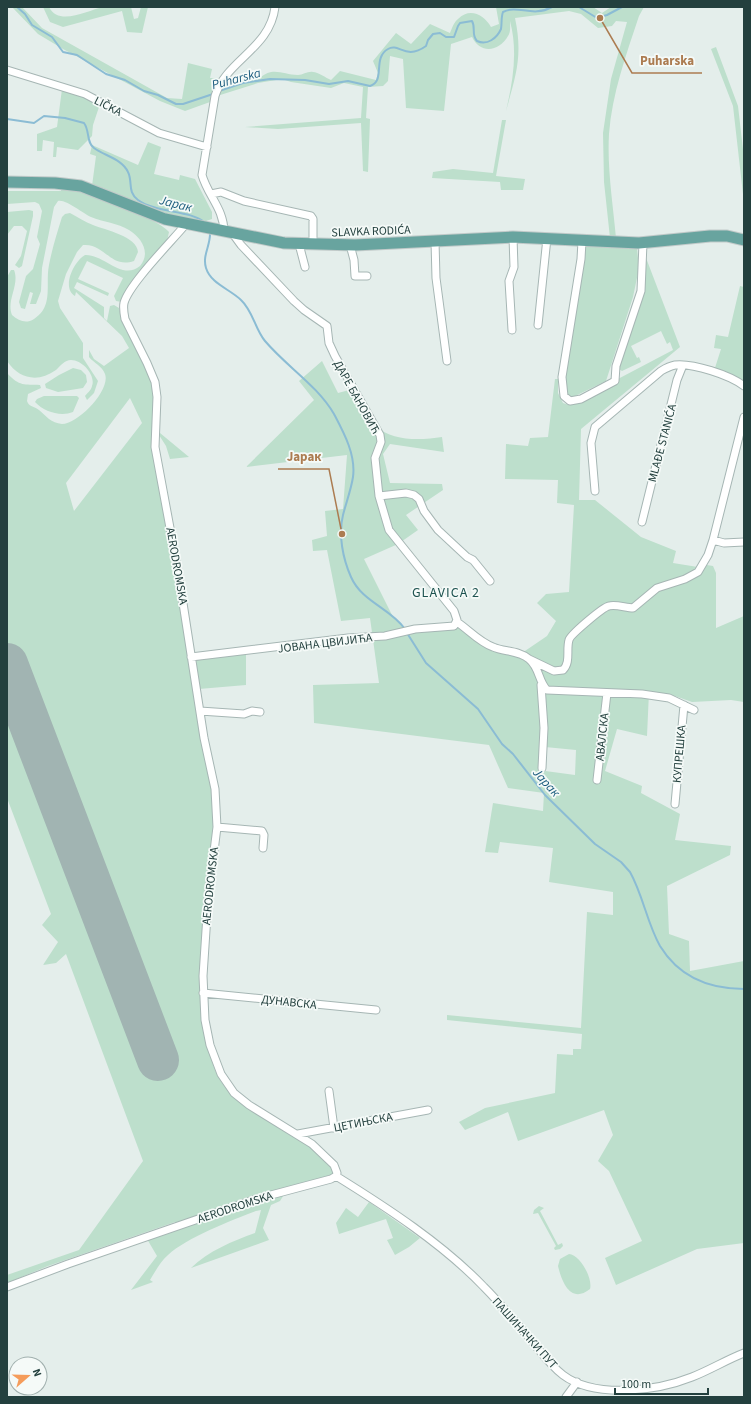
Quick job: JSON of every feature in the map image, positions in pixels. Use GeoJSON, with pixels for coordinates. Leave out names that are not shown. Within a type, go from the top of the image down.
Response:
{"type":"FeatureCollection","features":[{"type":"Feature","properties":{"kind":"main road","name":"SLAVKA RODIĆA"},"geometry":{"type":"LineString","coordinates":[[7,182],[55,183],[81,186],[165,219],[284,243],[350,245],[513,238],[547,238],[643,243],[710,236],[727,236],[744,240]]}},
{"type":"Feature","properties":{"kind":"street"},"geometry":{"type":"LineString","coordinates":[[229,233],[202,175],[215,96],[218,86],[268,31],[273,17],[274,7]]}},
{"type":"Feature","properties":{"kind":"street","name":"LIČKA"},"geometry":{"type":"LineString","coordinates":[[7,70],[85,94],[159,133],[207,147]]}},
{"type":"Feature","properties":{"kind":"street"},"geometry":{"type":"LineString","coordinates":[[211,194],[221,192],[250,203],[311,216],[313,218],[313,245]]}},
{"type":"Feature","properties":{"kind":"street","name":"AERODROMSKA"},"geometry":{"type":"LineString","coordinates":[[7,1287],[68,1264],[256,1199],[336,1176],[337,1170],[334,1165],[321,1151],[298,1134],[234,1093],[226,1083],[218,1067],[210,1045],[205,1020],[203,993],[207,907],[217,827],[214,789],[178,571],[155,447],[157,397],[155,382],[123,311],[124,303],[132,286],[186,224]]}},
{"type":"Feature","properties":{"kind":"street","name":"ДАРЕ БАНОВИЋ"},"geometry":{"type":"LineString","coordinates":[[229,233],[294,301],[327,326],[329,343],[335,356],[380,435],[380,447],[375,458],[379,496],[389,530],[454,611],[457,622]]}},
{"type":"Feature","properties":{"kind":"street"},"geometry":{"type":"LineString","coordinates":[[512,330],[509,281],[514,266],[513,238]]}},
{"type":"Feature","properties":{"kind":"street"},"geometry":{"type":"LineString","coordinates":[[538,325],[547,238]]}},
{"type":"Feature","properties":{"kind":"street"},"geometry":{"type":"LineString","coordinates":[[435,241],[436,278],[447,361]]}},
{"type":"Feature","properties":{"kind":"street"},"geometry":{"type":"LineString","coordinates":[[582,241],[581,259],[562,377],[563,394],[565,399],[570,401],[581,399],[615,381],[616,366],[640,291],[643,243]]}},
{"type":"Feature","properties":{"kind":"street"},"geometry":{"type":"LineString","coordinates":[[299,244],[305,267]]}},
{"type":"Feature","properties":{"kind":"street"},"geometry":{"type":"LineString","coordinates":[[350,245],[354,260],[355,276],[366,276]]}},
{"type":"Feature","properties":{"kind":"street","name":"MLAĐE STANIĆA"},"geometry":{"type":"LineString","coordinates":[[642,522],[677,380],[683,365]]}},
{"type":"Feature","properties":{"kind":"street"},"geometry":{"type":"LineString","coordinates":[[595,491],[591,444],[595,427],[661,371],[669,366],[693,366],[723,376],[744,386]]}},
{"type":"Feature","properties":{"kind":"street"},"geometry":{"type":"LineString","coordinates":[[457,622],[487,645],[494,648],[519,653],[554,671],[563,670],[567,664],[568,647],[571,635],[604,608],[613,606],[634,608],[657,588],[684,579],[698,572],[708,555],[713,540],[744,417]]}},
{"type":"Feature","properties":{"kind":"street"},"geometry":{"type":"LineString","coordinates":[[379,496],[406,493],[414,495],[438,530],[473,560],[490,581]]}},
{"type":"Feature","properties":{"kind":"street"},"geometry":{"type":"LineString","coordinates":[[713,540],[724,543],[744,542]]}},
{"type":"Feature","properties":{"kind":"street","name":"ЈОВАНА ЦВИЈИЋА"},"geometry":{"type":"LineString","coordinates":[[191,657],[348,638],[385,636],[415,629],[452,627],[457,622]]}},
{"type":"Feature","properties":{"kind":"street"},"geometry":{"type":"LineString","coordinates":[[529,659],[537,667],[541,685],[544,728],[542,768]]}},
{"type":"Feature","properties":{"kind":"street"},"geometry":{"type":"LineString","coordinates":[[541,685],[547,690],[669,698],[694,710]]}},
{"type":"Feature","properties":{"kind":"street","name":"АВАЛСКА"},"geometry":{"type":"LineString","coordinates":[[597,780],[607,693]]}},
{"type":"Feature","properties":{"kind":"street","name":"КУПРЕШКА"},"geometry":{"type":"LineString","coordinates":[[675,804],[684,705]]}},
{"type":"Feature","properties":{"kind":"street"},"geometry":{"type":"LineString","coordinates":[[200,711],[244,714],[252,711],[260,712]]}},
{"type":"Feature","properties":{"kind":"street"},"geometry":{"type":"LineString","coordinates":[[217,827],[262,831],[264,835],[263,848]]}},
{"type":"Feature","properties":{"kind":"street","name":"ДУНАВСКА"},"geometry":{"type":"LineString","coordinates":[[203,993],[376,1010]]}},
{"type":"Feature","properties":{"kind":"street"},"geometry":{"type":"LineString","coordinates":[[330,1091],[334,1128]]}},
{"type":"Feature","properties":{"kind":"street","name":"ЦЕТИЊСКА"},"geometry":{"type":"LineString","coordinates":[[298,1134],[428,1110]]}},
{"type":"Feature","properties":{"kind":"street","name":"ПАШИНАЧКИ ПУТ"},"geometry":{"type":"LineString","coordinates":[[336,1176],[403,1221],[458,1261],[484,1287],[557,1369],[562,1374],[577,1382],[598,1388],[620,1390],[657,1386],[689,1378],[744,1353]]}},
{"type":"Feature","properties":{"kind":"street"},"geometry":{"type":"LineString","coordinates":[[566,1397],[577,1382]]}},
{"type":"Feature","properties":{"kind":"green space"},"geometry":{"type":"Polygon","coordinates":[[[106,6],[131,7],[134,19],[138,18],[141,7],[148,7],[142,33],[127,32],[122,11],[63,27],[50,22],[43,7],[49,7],[54,13],[67,17],[106,6]]]}},
{"type":"Feature","properties":{"kind":"green space"},"geometry":{"type":"Polygon","coordinates":[[[12,7],[22,7],[42,28],[167,98],[182,99],[188,63],[212,69],[210,78],[218,78],[213,87],[210,102],[185,111],[160,101],[38,34],[12,7]]]}},
{"type":"Feature","properties":{"kind":"green space"},"geometry":{"type":"Polygon","coordinates":[[[496,7],[593,7],[602,13],[611,7],[644,7],[639,16],[616,89],[609,134],[609,160],[616,238],[610,238],[604,182],[603,133],[611,79],[627,22],[616,21],[612,26],[598,28],[581,14],[569,11],[515,18],[518,55],[515,76],[506,111],[514,66],[514,44],[510,21],[509,34],[500,45],[495,48],[490,49],[480,46],[472,37],[451,44],[444,111],[406,108],[403,59],[390,56],[388,81],[383,86],[368,87],[366,118],[370,119],[368,172],[363,171],[361,123],[278,129],[245,127],[361,118],[363,87],[344,83],[331,88],[291,82],[282,79],[258,83],[217,96],[220,86],[255,76],[260,78],[269,72],[298,75],[315,72],[331,80],[340,71],[376,80],[378,73],[373,61],[396,33],[411,44],[430,24],[450,33],[457,20],[463,15],[472,13],[481,16],[491,27],[499,24],[496,7]]]}},
{"type":"Feature","properties":{"kind":"green space"},"geometry":{"type":"Polygon","coordinates":[[[716,47],[738,106],[744,158],[744,203],[733,106],[711,49],[716,47]]]}},
{"type":"Feature","properties":{"kind":"green space"},"geometry":{"type":"Polygon","coordinates":[[[62,89],[100,104],[93,125],[92,136],[78,150],[57,147],[56,157],[53,157],[54,142],[43,140],[42,151],[37,151],[37,134],[57,127],[62,89]]]}},
{"type":"Feature","properties":{"kind":"green space"},"geometry":{"type":"Polygon","coordinates":[[[502,120],[506,120],[496,176],[525,179],[523,190],[501,190],[500,182],[432,178],[433,172],[453,169],[493,173],[502,120]]]}},
{"type":"Feature","properties":{"kind":"green space"},"geometry":{"type":"Polygon","coordinates":[[[148,142],[161,147],[154,174],[179,180],[180,175],[195,179],[212,212],[212,219],[206,221],[166,214],[92,186],[96,156],[90,154],[92,145],[138,165],[148,142]]]}},
{"type":"Feature","properties":{"kind":"green space"},"geometry":{"type":"Polygon","coordinates":[[[61,189],[77,190],[98,196],[142,215],[164,227],[169,232],[167,241],[127,288],[122,302],[116,301],[114,296],[123,278],[87,261],[78,279],[109,293],[108,296],[77,282],[74,288],[104,307],[104,318],[107,321],[110,306],[114,305],[119,308],[126,331],[141,355],[152,383],[155,396],[158,469],[212,792],[212,850],[203,927],[202,955],[209,1042],[214,1067],[222,1083],[234,1097],[248,1108],[311,1146],[324,1158],[335,1173],[324,1178],[258,1195],[175,1224],[175,1222],[48,1266],[7,1283],[7,1275],[79,1250],[143,1161],[66,954],[56,963],[43,965],[58,942],[42,925],[51,914],[7,798],[7,373],[19,383],[40,385],[41,388],[28,394],[27,401],[52,421],[62,424],[69,423],[84,412],[98,397],[106,381],[104,371],[89,357],[89,350],[94,359],[104,366],[129,348],[122,336],[76,292],[75,296],[71,292],[69,281],[73,268],[85,255],[99,258],[120,269],[133,270],[140,266],[145,256],[144,246],[134,233],[120,226],[91,217],[70,204],[58,201],[54,207],[42,268],[41,291],[36,304],[30,304],[33,293],[30,292],[25,309],[21,308],[19,302],[26,276],[33,269],[40,244],[37,237],[42,211],[39,204],[35,202],[7,204],[7,191],[61,191],[61,189]],[[130,398],[66,483],[74,511],[142,423],[130,398]]]}},
{"type":"Feature","properties":{"kind":"green space"},"geometry":{"type":"Polygon","coordinates":[[[33,211],[33,216],[22,266],[19,268],[15,265],[21,256],[27,231],[22,226],[14,226],[7,235],[7,212],[33,211]]]}},
{"type":"Feature","properties":{"kind":"green space"},"geometry":{"type":"Polygon","coordinates":[[[70,213],[90,224],[120,234],[136,246],[138,252],[134,261],[126,263],[113,259],[91,245],[83,245],[77,252],[66,274],[58,301],[60,308],[83,343],[83,358],[98,381],[94,393],[87,400],[85,396],[90,391],[93,382],[92,378],[88,369],[76,361],[69,360],[49,374],[36,378],[17,372],[7,361],[7,277],[11,270],[14,270],[15,281],[11,304],[12,315],[23,321],[31,321],[40,314],[44,308],[48,295],[48,273],[53,247],[62,217],[65,214],[70,213]]]}},
{"type":"Feature","properties":{"kind":"green space"},"geometry":{"type":"Polygon","coordinates":[[[582,246],[637,248],[639,268],[633,297],[606,381],[571,398],[565,396],[563,385],[582,246]]]}},
{"type":"Feature","properties":{"kind":"green space"},"geometry":{"type":"Polygon","coordinates":[[[643,250],[680,347],[581,429],[579,500],[595,500],[641,537],[676,551],[673,563],[704,568],[707,565],[713,566],[716,573],[716,628],[744,616],[744,702],[731,700],[692,702],[675,696],[649,692],[647,736],[617,729],[605,771],[642,786],[641,793],[680,814],[675,840],[731,846],[730,855],[667,886],[669,934],[689,941],[690,971],[744,961],[744,1243],[697,1249],[616,1285],[605,1258],[642,1241],[609,1171],[598,1161],[613,1135],[604,1110],[518,1141],[508,1112],[465,1130],[459,1122],[485,1108],[555,1093],[557,1054],[573,1055],[573,1049],[581,1049],[582,1034],[447,1020],[447,1015],[581,1028],[587,912],[613,915],[613,892],[549,882],[553,848],[500,842],[498,853],[485,852],[493,803],[543,811],[544,793],[508,788],[489,745],[314,723],[313,685],[379,683],[370,618],[341,621],[327,550],[313,551],[312,540],[327,536],[325,511],[343,509],[347,455],[246,467],[314,400],[299,381],[322,361],[338,393],[353,389],[369,418],[383,431],[390,435],[408,439],[442,437],[444,452],[390,444],[383,454],[390,483],[442,484],[443,490],[406,515],[418,530],[398,544],[364,559],[393,617],[410,633],[447,628],[461,628],[471,633],[489,648],[522,656],[527,659],[534,667],[539,679],[541,694],[542,710],[538,770],[575,775],[576,750],[545,747],[546,705],[541,672],[530,658],[522,653],[547,636],[556,621],[537,603],[546,594],[569,592],[574,505],[557,503],[558,480],[505,479],[506,444],[528,446],[530,438],[548,437],[555,379],[558,379],[558,393],[563,403],[569,405],[575,404],[612,386],[616,380],[673,350],[670,342],[667,344],[661,331],[631,346],[637,358],[639,357],[641,362],[622,371],[619,369],[620,358],[642,290],[643,250]]]}},
{"type":"Feature","properties":{"kind":"green space"},"geometry":{"type":"Polygon","coordinates":[[[740,286],[744,287],[744,384],[714,371],[721,349],[714,348],[716,335],[728,337],[740,286]]]}},
{"type":"Feature","properties":{"kind":"green space"},"geometry":{"type":"Polygon","coordinates":[[[73,368],[81,370],[86,375],[87,382],[83,388],[58,392],[46,388],[45,384],[73,368]]]}},
{"type":"Feature","properties":{"kind":"green space"},"geometry":{"type":"Polygon","coordinates":[[[44,396],[77,396],[79,398],[73,412],[58,414],[48,411],[35,402],[37,399],[44,396]]]}},
{"type":"Feature","properties":{"kind":"green space"},"geometry":{"type":"Polygon","coordinates":[[[160,433],[189,457],[170,459],[166,446],[159,435],[160,433]]]}},
{"type":"Feature","properties":{"kind":"green space"},"geometry":{"type":"Polygon","coordinates":[[[246,654],[246,685],[199,689],[196,659],[246,654]]]}},
{"type":"Feature","properties":{"kind":"green space"},"geometry":{"type":"Polygon","coordinates":[[[285,1193],[280,1201],[271,1205],[263,1228],[269,1240],[191,1268],[205,1256],[230,1243],[255,1233],[261,1210],[256,1211],[210,1230],[186,1242],[168,1255],[158,1267],[150,1280],[153,1282],[131,1290],[157,1256],[147,1239],[254,1202],[285,1193]]]}},
{"type":"Feature","properties":{"kind":"green space"},"geometry":{"type":"Polygon","coordinates":[[[369,1202],[420,1238],[409,1247],[395,1255],[387,1240],[393,1238],[386,1219],[339,1234],[336,1223],[346,1208],[358,1217],[369,1202]]]}},
{"type":"Feature","properties":{"kind":"green space"},"geometry":{"type":"Polygon","coordinates":[[[539,1206],[544,1208],[540,1211],[558,1245],[562,1243],[563,1246],[560,1249],[555,1250],[554,1248],[556,1246],[538,1213],[533,1214],[534,1210],[539,1206]]]}},
{"type":"Feature","properties":{"kind":"green space"},"geometry":{"type":"Polygon","coordinates":[[[569,1254],[577,1258],[588,1273],[590,1279],[590,1289],[583,1293],[573,1293],[568,1290],[562,1279],[558,1266],[560,1259],[569,1254]]]}},
{"type":"Feature","properties":{"kind":"waterway","name":"Puharska"},"geometry":{"type":"LineString","coordinates":[[17,7],[25,14],[32,25],[52,37],[63,52],[77,55],[106,74],[125,80],[144,91],[158,95],[176,104],[183,104],[213,94]]}},
{"type":"Feature","properties":{"kind":"waterway","name":"Puharska"},"geometry":{"type":"LineString","coordinates":[[219,91],[243,83],[270,79],[305,80],[329,84],[348,81],[370,86],[375,83],[379,74],[379,63],[383,53],[392,47],[413,52],[426,46],[428,40],[433,34],[440,33],[446,37],[454,37],[460,23],[472,21],[475,39],[481,42],[488,42],[494,38],[501,29],[503,12],[514,9],[538,11],[552,7]]}},
{"type":"Feature","properties":{"kind":"waterway","name":"Puharska"},"geometry":{"type":"LineString","coordinates":[[579,7],[597,18],[607,15],[622,7]]}},
{"type":"Feature","properties":{"kind":"waterway","name":"Јарак"},"geometry":{"type":"LineString","coordinates":[[7,119],[34,123],[44,116],[65,118],[84,123],[92,146],[98,151],[118,161],[128,172],[132,194],[138,200],[154,207],[190,215],[204,222]]}},
{"type":"Feature","properties":{"kind":"waterway","name":"Јарак"},"geometry":{"type":"LineString","coordinates":[[210,232],[205,259],[208,274],[245,304],[265,341],[319,394],[334,414],[342,429],[353,461],[353,477],[343,515],[341,531],[342,547],[346,563],[351,577],[362,593],[392,616],[405,629]]}},
{"type":"Feature","properties":{"kind":"waterway","name":"Јарак"},"geometry":{"type":"LineString","coordinates":[[407,633],[426,663],[478,709],[502,744],[513,754],[545,795],[595,844],[621,862],[630,872],[660,946],[676,966],[707,984],[719,987],[744,989]]}},
{"type":"Feature","properties":{"kind":"runway"},"geometry":{"type":"LineString","coordinates":[[7,664],[158,1060]]}},
{"type":"Feature","properties":{"kind":"place","name":"Puharska"},"geometry":{"type":"Point","coordinates":[600,18]}},
{"type":"Feature","properties":{"kind":"place","name":"Јарак"},"geometry":{"type":"Point","coordinates":[342,534]}},
{"type":"Feature","properties":{"kind":"district","name":"GLAVICA 2"},"geometry":{"type":"Point","coordinates":[446,592]}}]}
